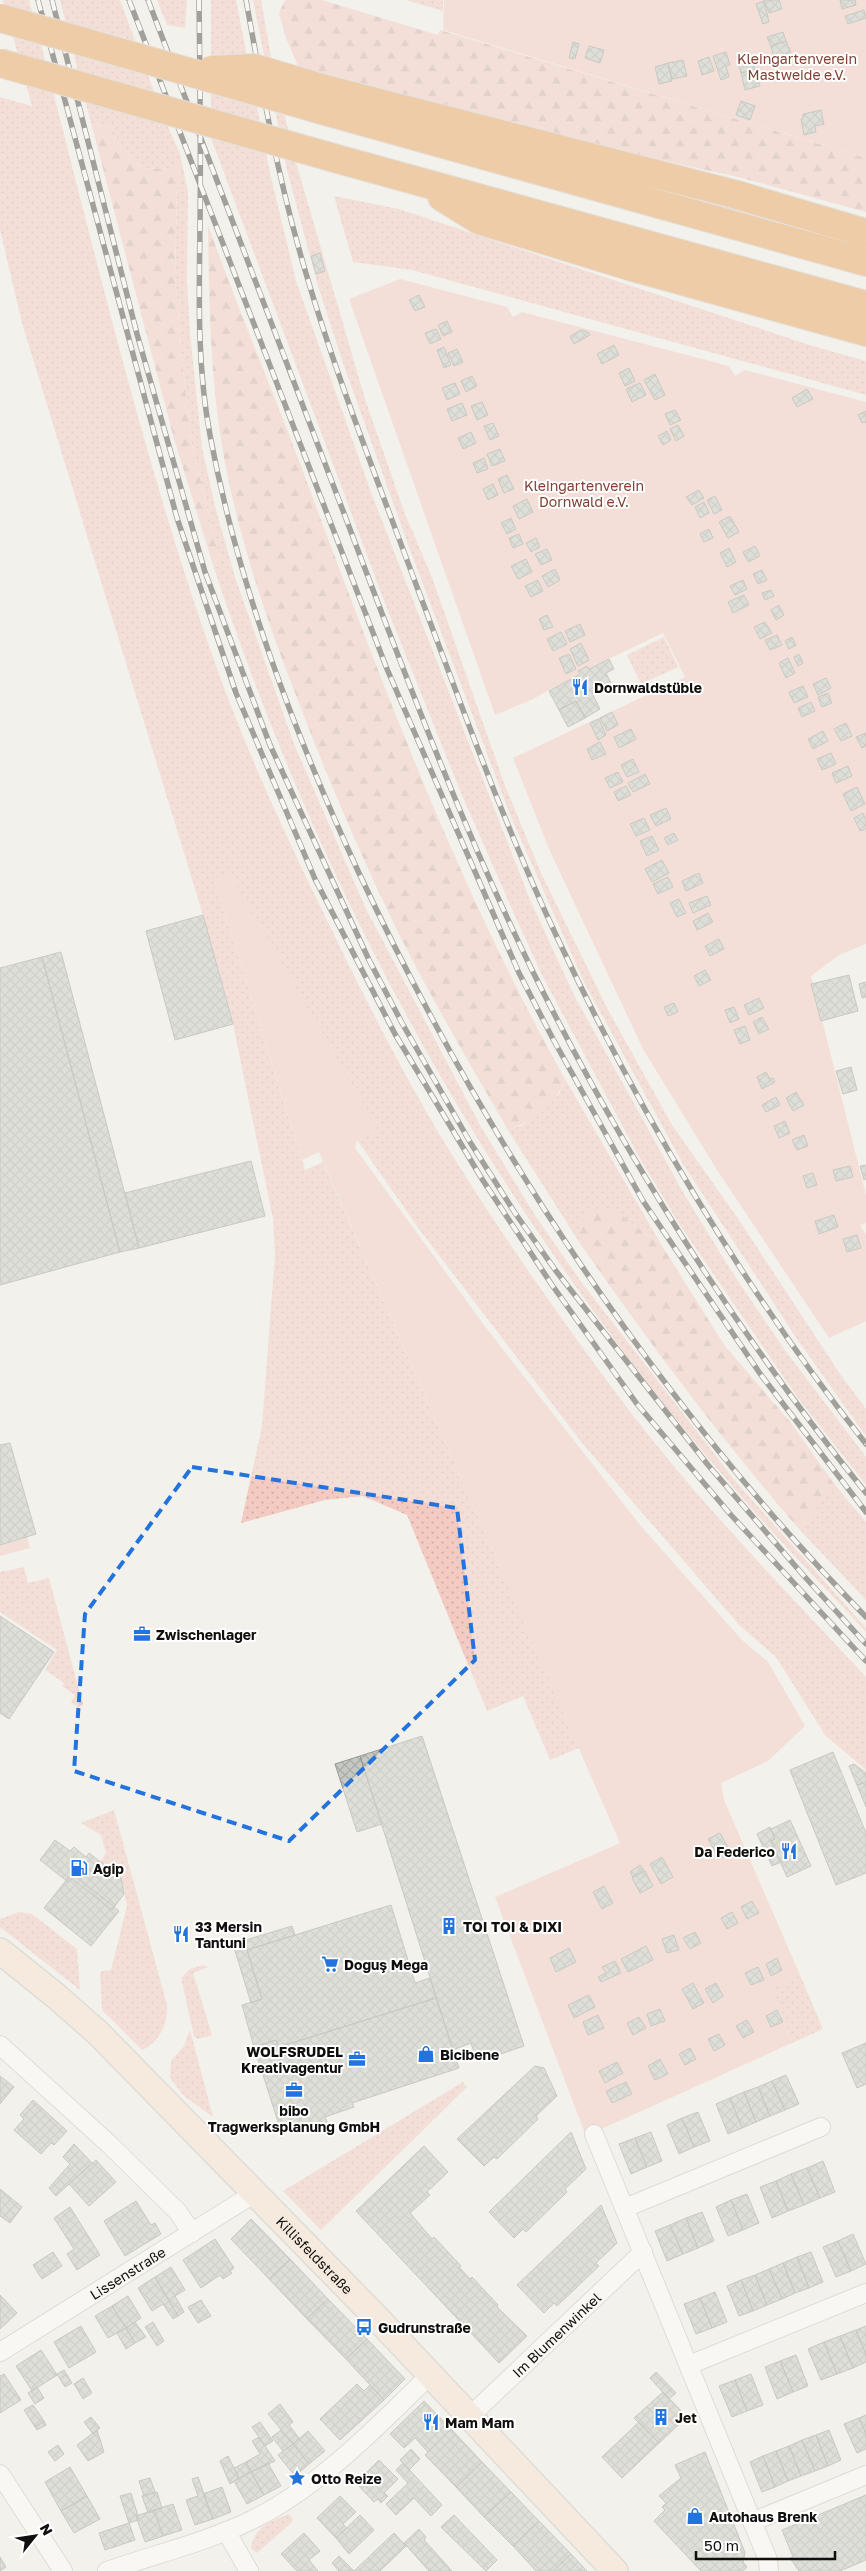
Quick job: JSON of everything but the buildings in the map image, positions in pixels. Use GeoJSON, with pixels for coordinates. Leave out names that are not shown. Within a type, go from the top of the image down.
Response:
{"type":"FeatureCollection","features":[{"type":"Feature","properties":{"kind":"highway"},"geometry":{"type":"LineString","coordinates":[[0,18],[188,72],[323,99],[734,194],[866,233]]}},
{"type":"Feature","properties":{"kind":"highway"},"geometry":{"type":"LineString","coordinates":[[0,63],[334,158],[866,305]]}},
{"type":"Feature","properties":{"kind":"highway"},"geometry":{"type":"LineString","coordinates":[[323,99],[866,262]]}},
{"type":"Feature","properties":{"kind":"highway"},"geometry":{"type":"LineString","coordinates":[[417,181],[479,220],[632,267],[866,332]]}},
{"type":"Feature","properties":{"kind":"main road","name":"Killisfeldstraße"},"geometry":{"type":"LineString","coordinates":[[0,1951],[98,2033],[430,2375],[615,2571]]}},
{"type":"Feature","properties":{"kind":"street"},"geometry":{"type":"LineString","coordinates":[[0,2045],[110,2145],[178,2212],[192,2233]]}},
{"type":"Feature","properties":{"kind":"street"},"geometry":{"type":"LineString","coordinates":[[625,2208],[822,2127]]}},
{"type":"Feature","properties":{"kind":"street"},"geometry":{"type":"LineString","coordinates":[[594,2134],[768,2560],[769,2571]]}},
{"type":"Feature","properties":{"kind":"street","name":"Lissenstraße"},"geometry":{"type":"LineString","coordinates":[[0,2352],[255,2193]]}},
{"type":"Feature","properties":{"kind":"street","name":"Im Blumenwinkel"},"geometry":{"type":"LineString","coordinates":[[469,2417],[643,2252]]}},
{"type":"Feature","properties":{"kind":"street"},"geometry":{"type":"LineString","coordinates":[[689,2365],[866,2293]]}},
{"type":"Feature","properties":{"kind":"street"},"geometry":{"type":"LineString","coordinates":[[107,2571],[226,2532],[286,2500],[318,2478],[430,2375]]}},
{"type":"Feature","properties":{"kind":"street"},"geometry":{"type":"LineString","coordinates":[[0,2474],[63,2571]]}},
{"type":"Feature","properties":{"kind":"street"},"geometry":{"type":"LineString","coordinates":[[752,2522],[866,2475]]}},
{"type":"Feature","properties":{"kind":"street"},"geometry":{"type":"LineString","coordinates":[[226,2532],[249,2571]]}},
{"type":"Feature","properties":{"kind":"highlighted area"},"geometry":{"type":"Polygon","coordinates":[[[192,1467],[457,1508],[475,1660],[289,1841],[74,1771],[85,1614],[192,1467]]]}},
{"type":"Feature","properties":{"kind":"green space"},"geometry":{"type":"Polygon","coordinates":[[[3,0],[29,0],[115,333],[187,581],[215,663],[251,756],[292,848],[337,941],[387,1041],[442,1138],[520,1259],[562,1318],[625,1405],[682,1476],[742,1544],[866,1677],[866,1770],[825,1735],[776,1657],[740,1626],[582,1443],[419,1229],[357,1140],[378,1131],[214,878],[305,1170],[323,1162],[579,1748],[550,1760],[523,1696],[487,1711],[407,1515],[363,1496],[325,1500],[241,1523],[262,1426],[275,1255],[273,1219],[233,1024],[203,915],[22,323],[0,230],[0,97],[32,106],[3,0]]]}},
{"type":"Feature","properties":{"kind":"green space"},"geometry":{"type":"Polygon","coordinates":[[[60,0],[120,0],[162,113],[180,154],[188,192],[187,282],[190,333],[202,448],[216,510],[235,577],[294,744],[365,907],[481,1127],[536,1217],[582,1283],[736,1482],[866,1628],[866,1632],[765,1524],[715,1466],[645,1380],[595,1313],[534,1227],[477,1138],[424,1047],[374,954],[286,763],[213,565],[219,557],[191,441],[175,277],[177,188],[182,167],[165,169],[141,168],[119,145],[112,128],[91,123],[60,0]]]}},
{"type":"Feature","properties":{"kind":"green space"},"geometry":{"type":"Polygon","coordinates":[[[157,0],[187,0],[185,28],[167,25],[157,0]]]}},
{"type":"Feature","properties":{"kind":"green space"},"geometry":{"type":"Polygon","coordinates":[[[211,0],[236,0],[270,173],[296,281],[372,495],[530,900],[575,997],[684,1194],[732,1272],[784,1349],[866,1457],[866,1485],[798,1398],[680,1225],[638,1155],[607,1097],[543,977],[515,916],[461,793],[386,606],[211,138],[211,0]]]}},
{"type":"Feature","properties":{"kind":"green space"},"geometry":{"type":"Polygon","coordinates":[[[253,0],[261,0],[272,62],[295,159],[365,399],[405,514],[433,580],[504,783],[541,873],[607,1008],[672,1125],[739,1220],[840,1374],[866,1409],[866,1436],[797,1339],[683,1164],[584,982],[511,817],[409,547],[343,363],[318,286],[287,170],[253,0]]]}},
{"type":"Feature","properties":{"kind":"green space"},"geometry":{"type":"Polygon","coordinates":[[[285,0],[322,0],[438,35],[440,30],[866,158],[866,212],[738,177],[623,152],[299,68],[286,38],[279,13],[285,0]]]}},
{"type":"Feature","properties":{"kind":"green space"},"geometry":{"type":"Polygon","coordinates":[[[406,0],[443,0],[443,11],[406,0]]]}},
{"type":"Feature","properties":{"kind":"green space","name":"Kleingartenverein Mastweide e.V."},"geometry":{"type":"Polygon","coordinates":[[[444,0],[866,0],[866,158],[443,30],[444,0]]]}},
{"type":"Feature","properties":{"kind":"green space"},"geometry":{"type":"Polygon","coordinates":[[[91,123],[112,128],[119,145],[141,168],[165,169],[183,166],[177,188],[175,277],[191,441],[219,557],[213,565],[174,439],[91,123]]]}},
{"type":"Feature","properties":{"kind":"green space"},"geometry":{"type":"Polygon","coordinates":[[[334,196],[399,209],[816,347],[866,361],[866,395],[412,270],[353,262],[334,196]]]}},
{"type":"Feature","properties":{"kind":"green space"},"geometry":{"type":"Polygon","coordinates":[[[208,225],[392,707],[423,783],[490,933],[526,1007],[565,1079],[561,1089],[550,1105],[527,1122],[508,1130],[423,981],[383,901],[320,757],[264,608],[245,546],[223,452],[215,396],[211,339],[208,225]]]}},
{"type":"Feature","properties":{"kind":"green space","name":"Kleingartenverein Dornwald e.V."},"geometry":{"type":"Polygon","coordinates":[[[400,279],[507,307],[513,317],[522,312],[729,366],[735,376],[745,370],[866,402],[866,944],[839,955],[811,976],[866,1195],[866,1223],[860,1225],[866,1235],[866,1321],[829,1338],[717,1170],[643,1049],[549,849],[513,758],[685,677],[663,633],[589,668],[587,666],[578,670],[579,674],[531,700],[495,715],[349,299],[400,279]]]}},
{"type":"Feature","properties":{"kind":"green space"},"geometry":{"type":"Polygon","coordinates":[[[664,637],[678,667],[641,684],[627,655],[664,637]]]}},
{"type":"Feature","properties":{"kind":"green space"},"geometry":{"type":"Polygon","coordinates":[[[231,876],[379,1131],[357,1140],[355,1148],[487,1329],[640,1525],[741,1639],[768,1662],[805,1726],[768,1761],[721,1783],[724,1800],[800,1975],[771,1988],[792,2043],[586,2136],[495,1897],[620,1843],[319,1152],[302,1160],[214,878],[231,876]]]}},
{"type":"Feature","properties":{"kind":"green space"},"geometry":{"type":"Polygon","coordinates":[[[565,1079],[662,1246],[633,1224],[579,1221],[579,1242],[508,1130],[523,1125],[559,1094],[565,1079]]]}},
{"type":"Feature","properties":{"kind":"green space"},"geometry":{"type":"Polygon","coordinates":[[[599,1208],[615,1210],[662,1246],[725,1346],[791,1423],[835,1485],[799,1529],[741,1460],[685,1388],[579,1242],[579,1221],[587,1213],[599,1208]]]}},
{"type":"Feature","properties":{"kind":"green space"},"geometry":{"type":"Polygon","coordinates":[[[835,1485],[866,1522],[866,1600],[799,1529],[835,1485]]]}},
{"type":"Feature","properties":{"kind":"green space"},"geometry":{"type":"Polygon","coordinates":[[[27,1537],[30,1548],[0,1556],[0,1545],[27,1537]]]}},
{"type":"Feature","properties":{"kind":"green space"},"geometry":{"type":"Polygon","coordinates":[[[24,1567],[28,1583],[49,1578],[83,1705],[78,1707],[71,1702],[75,1695],[62,1686],[64,1683],[45,1670],[57,1650],[0,1612],[0,1572],[24,1567]]]}},
{"type":"Feature","properties":{"kind":"green space"},"geometry":{"type":"Polygon","coordinates":[[[114,1810],[167,2005],[162,2031],[154,2042],[142,2050],[102,2010],[100,1975],[102,1971],[111,1970],[127,1906],[121,1878],[100,1862],[106,1853],[101,1835],[81,1823],[114,1810]]]}},
{"type":"Feature","properties":{"kind":"green space"},"geometry":{"type":"Polygon","coordinates":[[[19,1912],[32,1914],[77,1949],[80,1990],[0,1927],[0,1919],[19,1912]]]}},
{"type":"Feature","properties":{"kind":"green space"},"geometry":{"type":"Polygon","coordinates":[[[203,1965],[208,1967],[193,1973],[212,2035],[198,2039],[194,2036],[181,1978],[190,1969],[203,1965]]]}},
{"type":"Feature","properties":{"kind":"green space"},"geometry":{"type":"Polygon","coordinates":[[[800,1975],[823,2029],[792,2043],[771,1988],[800,1975]]]}},
{"type":"Feature","properties":{"kind":"green space"},"geometry":{"type":"Polygon","coordinates":[[[190,2030],[213,2117],[184,2096],[170,2078],[171,2061],[184,2046],[190,2030]]]}},
{"type":"Feature","properties":{"kind":"green space"},"geometry":{"type":"Polygon","coordinates":[[[463,2082],[467,2087],[321,2230],[283,2191],[463,2082]]]}},
{"type":"Feature","properties":{"kind":"green space"},"geometry":{"type":"Polygon","coordinates":[[[289,2514],[293,2519],[291,2523],[257,2553],[251,2549],[252,2541],[259,2530],[270,2522],[289,2514]]]}},
{"type":"Feature","properties":{"kind":"railway"},"geometry":{"type":"LineString","coordinates":[[38,0],[177,518],[236,693],[315,879],[395,1034],[482,1179],[552,1285],[637,1404],[731,1515],[866,1661]]}},
{"type":"Feature","properties":{"kind":"railway"},"geometry":{"type":"LineString","coordinates":[[52,0],[137,334],[205,572],[270,745],[369,960],[402,1023],[470,1142],[515,1213],[556,1271],[708,1465],[866,1644]]}},
{"type":"Feature","properties":{"kind":"railway"},"geometry":{"type":"LineString","coordinates":[[129,0],[387,669],[519,973],[553,1039],[643,1201],[761,1375],[866,1512]]}},
{"type":"Feature","properties":{"kind":"railway"},"geometry":{"type":"LineString","coordinates":[[148,0],[398,655],[475,847],[503,910],[568,1041],[685,1242],[772,1370],[866,1493]]}},
{"type":"Feature","properties":{"kind":"railway"},"geometry":{"type":"LineString","coordinates":[[199,0],[199,305],[203,383],[210,435],[236,547],[252,602],[290,712],[334,819],[408,973],[462,1072],[520,1170],[581,1265],[647,1358],[716,1448],[789,1534],[866,1617]]}},
{"type":"Feature","properties":{"kind":"railway"},"geometry":{"type":"LineString","coordinates":[[246,0],[283,188],[325,335],[450,675],[518,849],[588,1001],[658,1133],[737,1263],[778,1325],[866,1444]]}},
{"type":"Feature","properties":{"kind":"place","name":"Dornwaldstüble"},"geometry":{"type":"Point","coordinates":[580,687]}},
{"type":"Feature","properties":{"kind":"place","name":"Zwischenlager"},"geometry":{"type":"Point","coordinates":[142,1634]}},
{"type":"Feature","properties":{"kind":"place","name":"Da Federico"},"geometry":{"type":"Point","coordinates":[789,1851]}},
{"type":"Feature","properties":{"kind":"place","name":"Agip"},"geometry":{"type":"Point","coordinates":[79,1868]}},
{"type":"Feature","properties":{"kind":"place","name":"TOI TOI & DIXI"},"geometry":{"type":"Point","coordinates":[449,1926]}},
{"type":"Feature","properties":{"kind":"place","name":"33 Mersin Tantuni"},"geometry":{"type":"Point","coordinates":[181,1934]}},
{"type":"Feature","properties":{"kind":"place","name":"Doğuş Mega"},"geometry":{"type":"Point","coordinates":[330,1964]}},
{"type":"Feature","properties":{"kind":"place","name":"Bicibene"},"geometry":{"type":"Point","coordinates":[426,2054]}},
{"type":"Feature","properties":{"kind":"place","name":"WOLFSRUDEL Kreativagentur"},"geometry":{"type":"Point","coordinates":[357,2059]}},
{"type":"Feature","properties":{"kind":"place","name":"bibo Tragwerksplanung GmbH"},"geometry":{"type":"Point","coordinates":[294,2090]}},
{"type":"Feature","properties":{"kind":"place","name":"Gudrunstraße"},"geometry":{"type":"Point","coordinates":[364,2327]}},
{"type":"Feature","properties":{"kind":"place","name":"Jet"},"geometry":{"type":"Point","coordinates":[661,2417]}},
{"type":"Feature","properties":{"kind":"place","name":"Mam Mam"},"geometry":{"type":"Point","coordinates":[431,2422]}},
{"type":"Feature","properties":{"kind":"place","name":"Otto Reize"},"geometry":{"type":"Point","coordinates":[297,2478]}},
{"type":"Feature","properties":{"kind":"place","name":"Autohaus Brenk"},"geometry":{"type":"Point","coordinates":[695,2516]}}]}
